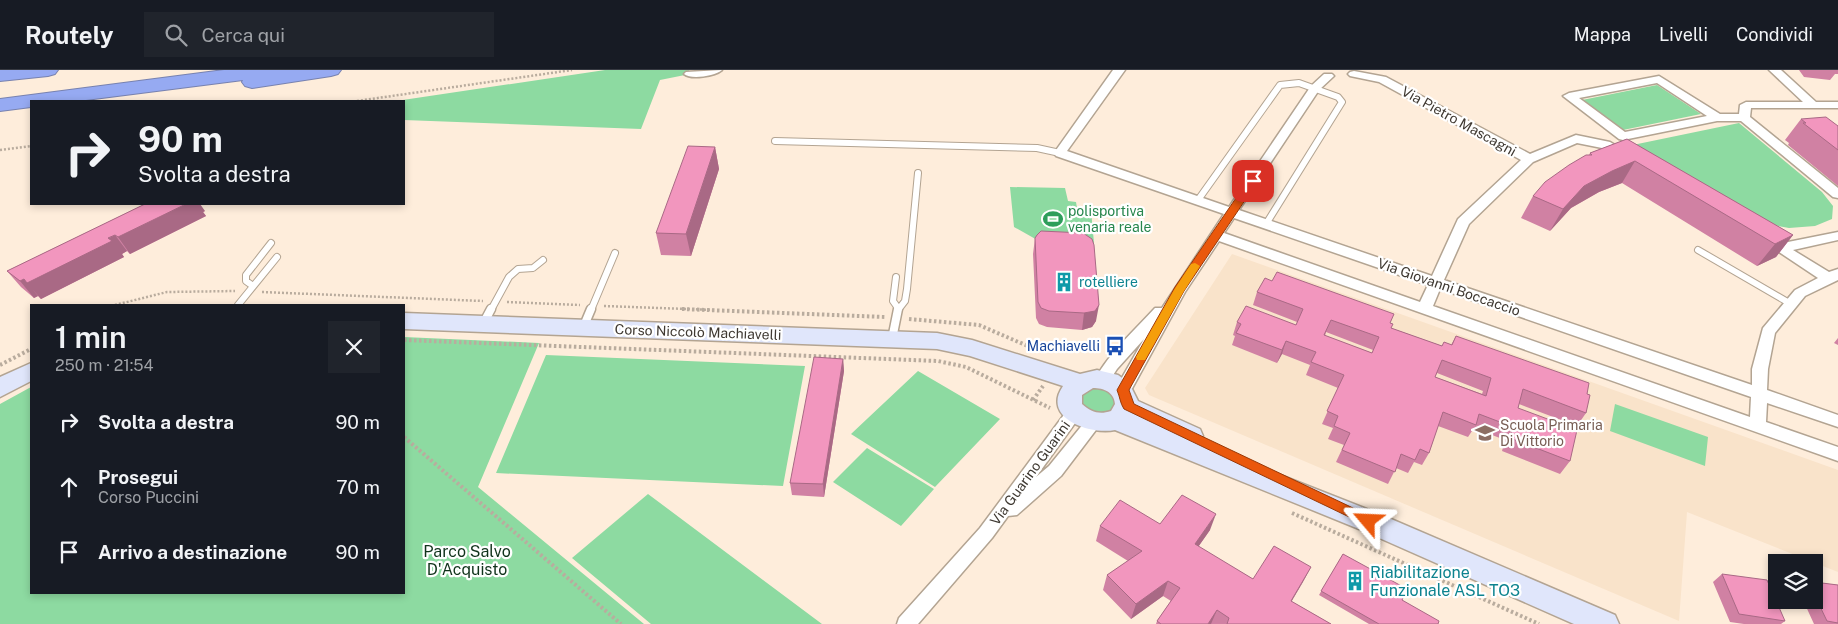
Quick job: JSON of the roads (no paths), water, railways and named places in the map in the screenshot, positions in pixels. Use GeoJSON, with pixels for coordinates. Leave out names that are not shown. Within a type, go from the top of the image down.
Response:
{"type":"FeatureCollection","features":[{"type":"Feature","properties":{"kind":"highway"},"geometry":{"type":"LineString","coordinates":[[0,75],[48,70]]}},
{"type":"Feature","properties":{"kind":"highway"},"geometry":{"type":"LineString","coordinates":[[0,90],[155,70]]}},
{"type":"Feature","properties":{"kind":"highway"},"geometry":{"type":"LineString","coordinates":[[39,100],[272,70]]}},
{"type":"Feature","properties":{"kind":"highway"},"geometry":{"type":"LineString","coordinates":[[129,100],[331,70]]}},
{"type":"Feature","properties":{"kind":"highway"},"geometry":{"type":"LineString","coordinates":[[0,105],[30,101]]}},
{"type":"Feature","properties":{"kind":"highway"},"geometry":{"type":"LineString","coordinates":[[0,120],[30,116]]}},
{"type":"Feature","properties":{"kind":"street"},"geometry":{"type":"LineString","coordinates":[[690,74],[716,70]]}},
{"type":"Feature","properties":{"kind":"street"},"geometry":{"type":"LineString","coordinates":[[1060,153],[1119,70]]}},
{"type":"Feature","properties":{"kind":"street"},"geometry":{"type":"LineString","coordinates":[[1775,70],[1811,104]]}},
{"type":"Feature","properties":{"kind":"street"},"geometry":{"type":"LineString","coordinates":[[1098,401],[1179,290],[1315,88],[1340,74]]}},
{"type":"Feature","properties":{"kind":"street","name":"Via Pietro Mascagni"},"geometry":{"type":"LineString","coordinates":[[1340,74],[1382,79],[1530,160],[1463,222],[1424,309]]}},
{"type":"Feature","properties":{"kind":"street"},"geometry":{"type":"LineString","coordinates":[[1623,136],[1569,96],[1659,79],[1717,117]]}},
{"type":"Feature","properties":{"kind":"street"},"geometry":{"type":"LineString","coordinates":[[1744,118],[1746,105],[1838,105]]}},
{"type":"Feature","properties":{"kind":"street"},"geometry":{"type":"LineString","coordinates":[[1606,144],[1623,136],[1717,117],[1744,118],[1838,194]]}},
{"type":"Feature","properties":{"kind":"street"},"geometry":{"type":"LineString","coordinates":[[1530,160],[1576,140],[1606,144],[1639,164]]}},
{"type":"Feature","properties":{"kind":"street","name":"Via Giovanni Boccaccio"},"geometry":{"type":"LineString","coordinates":[[1060,153],[1838,421]]}},
{"type":"Feature","properties":{"kind":"street"},"geometry":{"type":"LineString","coordinates":[[1755,233],[1833,276]]}},
{"type":"Feature","properties":{"kind":"street","name":"Via Giovanni Boccaccio"},"geometry":{"type":"LineString","coordinates":[[1216,235],[1838,454]]}},
{"type":"Feature","properties":{"kind":"street"},"geometry":{"type":"LineString","coordinates":[[1780,248],[1838,236]]}},
{"type":"Feature","properties":{"kind":"street"},"geometry":{"type":"LineString","coordinates":[[1758,426],[1760,369],[1768,332],[1800,293],[1833,276]]}},
{"type":"Feature","properties":{"kind":"street"},"geometry":{"type":"LineString","coordinates":[[1098,401],[1112,365],[1179,290]]}},
{"type":"Feature","properties":{"kind":"street","name":"Corso Niccolò Machiavelli"},"geometry":{"type":"LineString","coordinates":[[405,321],[892,339],[955,344],[990,355],[1043,386],[1098,401],[1605,624]]}},
{"type":"Feature","properties":{"kind":"street"},"geometry":{"type":"LineString","coordinates":[[0,388],[30,372]]}},
{"type":"Feature","properties":{"kind":"street","name":"Via Guarino Guarini"},"geometry":{"type":"LineString","coordinates":[[906,624],[986,533],[1060,432],[1098,401]]}},
{"type":"Feature","properties":{"kind":"street","name":"Via Guarino Guarini"},"geometry":{"type":"LineString","coordinates":[[986,533],[1055,471],[1098,401]]}},
{"type":"Feature","properties":{"kind":"lane"},"geometry":{"type":"LineString","coordinates":[[1198,200],[1280,84],[1299,83],[1338,97],[1342,102],[1266,224]]}},
{"type":"Feature","properties":{"kind":"lane"},"geometry":{"type":"LineString","coordinates":[[775,141],[1037,148],[1060,153]]}},
{"type":"Feature","properties":{"kind":"lane"},"geometry":{"type":"LineString","coordinates":[[892,339],[898,308],[905,301],[908,289],[918,173]]}},
{"type":"Feature","properties":{"kind":"lane"},"geometry":{"type":"LineString","coordinates":[[253,286],[246,281],[246,276],[271,243]]}},
{"type":"Feature","properties":{"kind":"lane"},"geometry":{"type":"LineString","coordinates":[[1698,250],[1791,304]]}},
{"type":"Feature","properties":{"kind":"lane"},"geometry":{"type":"LineString","coordinates":[[583,328],[615,253]]}},
{"type":"Feature","properties":{"kind":"lane"},"geometry":{"type":"LineString","coordinates":[[239,304],[276,257]]}},
{"type":"Feature","properties":{"kind":"lane"},"geometry":{"type":"LineString","coordinates":[[483,324],[509,277],[518,269],[533,268],[543,260]]}},
{"type":"Feature","properties":{"kind":"lane"},"geometry":{"type":"LineString","coordinates":[[896,277],[893,301],[898,308]]}},
{"type":"Feature","properties":{"kind":"place","name":"polisportiva venaria reale"},"geometry":{"type":"Point","coordinates":[1053,219]}},
{"type":"Feature","properties":{"kind":"place","name":"rotelliere"},"geometry":{"type":"Point","coordinates":[1064,282]}},
{"type":"Feature","properties":{"kind":"place","name":"Machiavelli"},"geometry":{"type":"Point","coordinates":[1115,346]}},
{"type":"Feature","properties":{"kind":"place","name":"Scuola Primaria Di Vittorio"},"geometry":{"type":"Point","coordinates":[1485,433]}},
{"type":"Feature","properties":{"kind":"place","name":"Riabilitazione Funzionale ASL TO3"},"geometry":{"type":"Point","coordinates":[1355,581]}},
{"type":"Feature","properties":{"kind":"park label","name":"Parco Salvo D'Acquisto"},"geometry":{"type":"Point","coordinates":[467,560]}}]}
